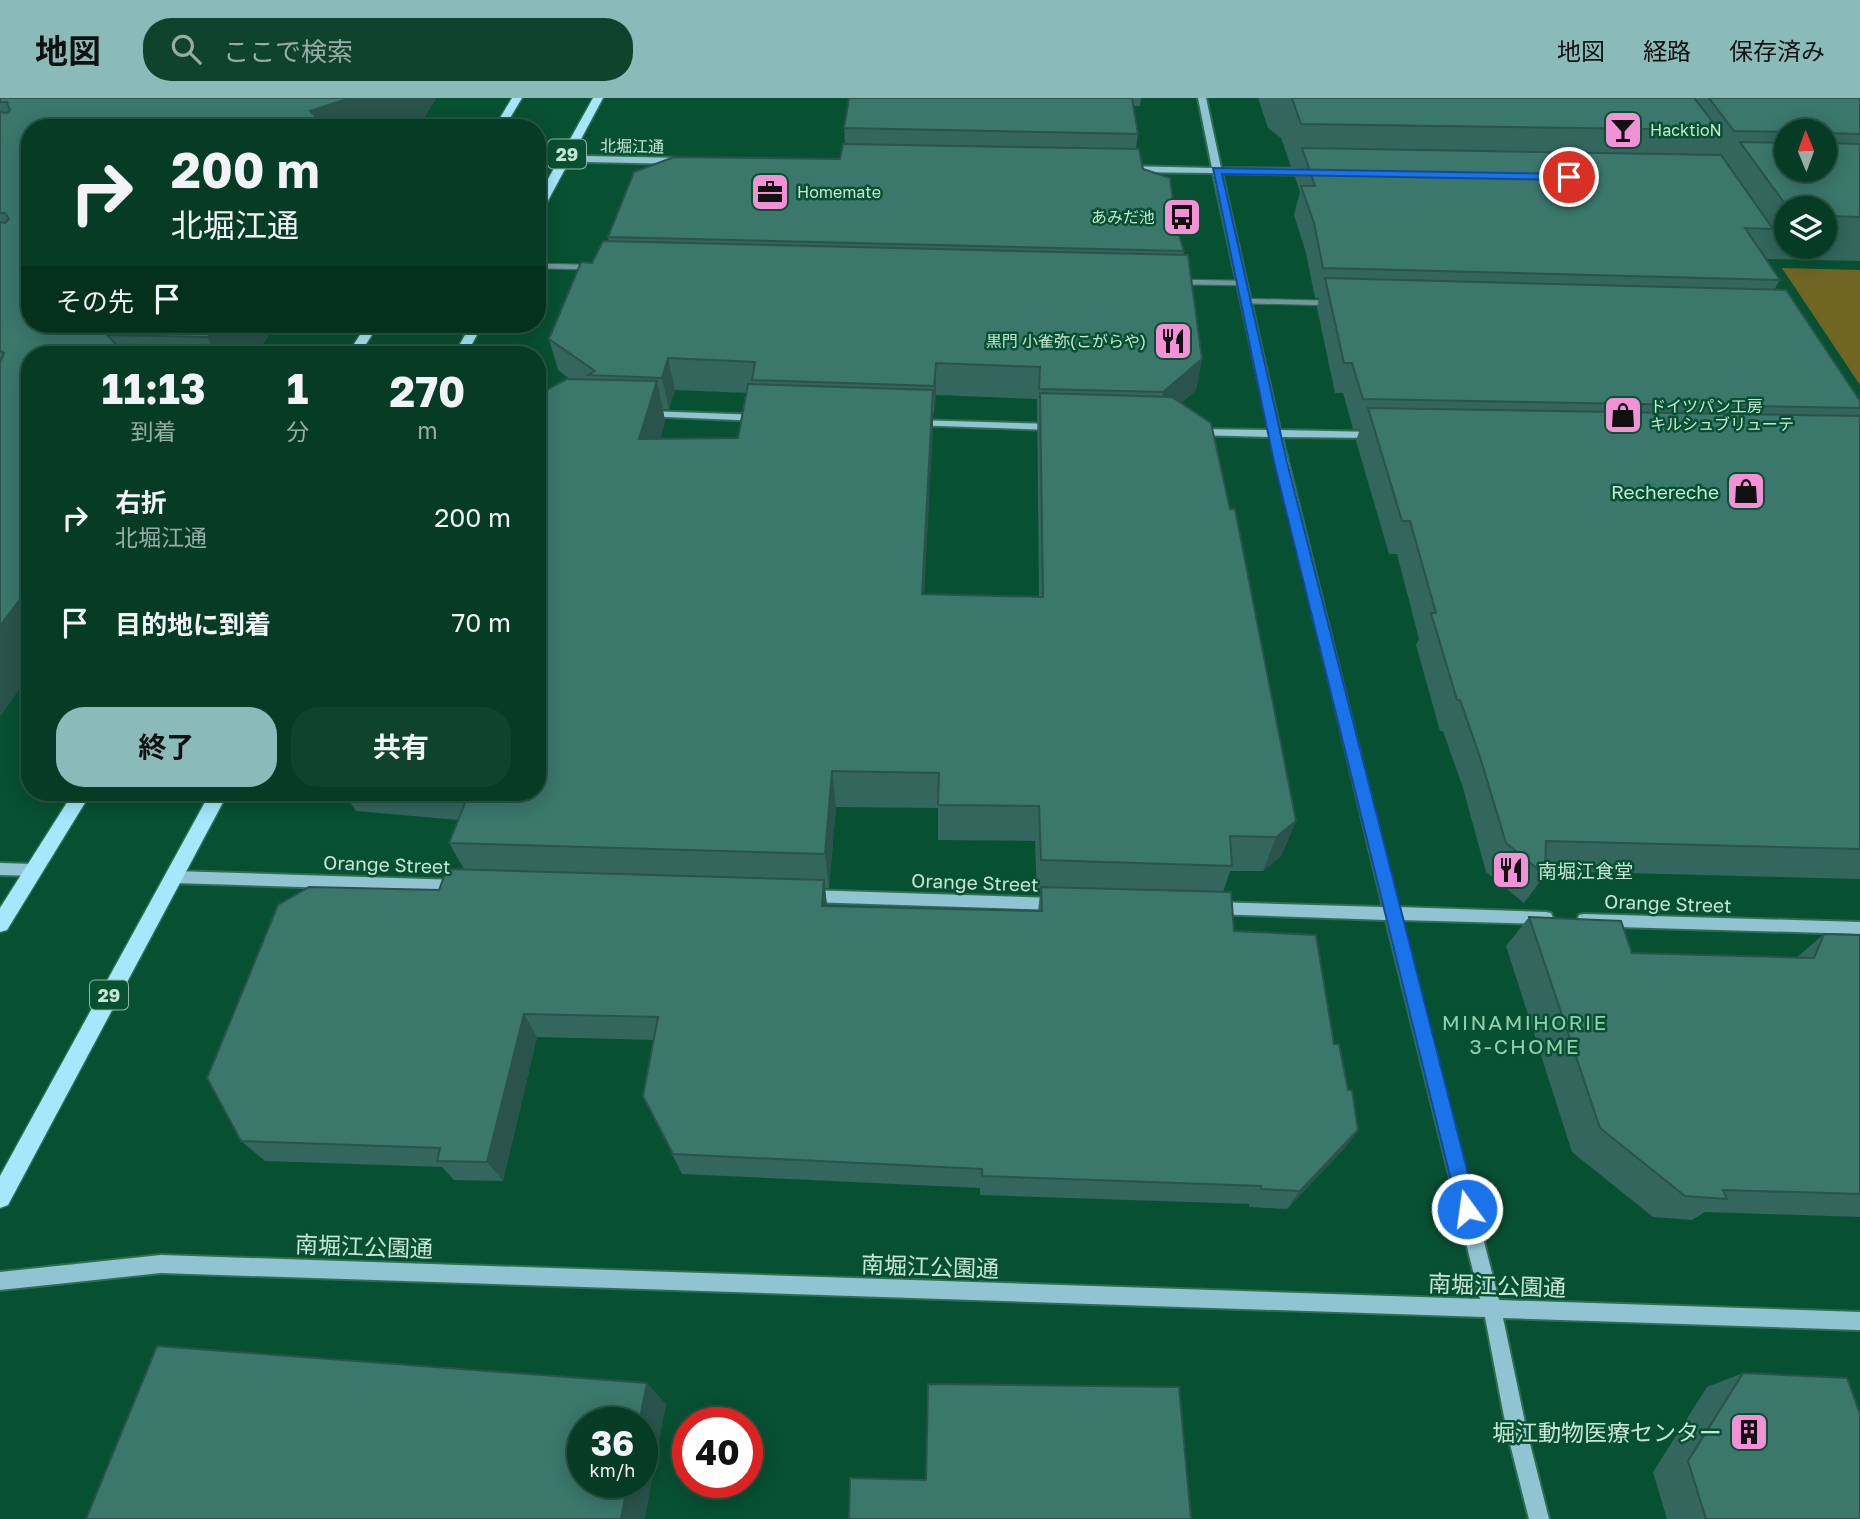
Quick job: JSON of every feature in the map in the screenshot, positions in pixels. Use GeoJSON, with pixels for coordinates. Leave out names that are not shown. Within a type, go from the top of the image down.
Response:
{"type":"FeatureCollection","features":[{"type":"Feature","properties":{"kind":"main road"},"geometry":{"type":"LineString","coordinates":[[504,119],[517,98]]}},
{"type":"Feature","properties":{"kind":"main road","name":"29"},"geometry":{"type":"LineString","coordinates":[[546,193],[598,98]]}},
{"type":"Feature","properties":{"kind":"main road"},"geometry":{"type":"LineString","coordinates":[[0,924],[77,801]]}},
{"type":"Feature","properties":{"kind":"main road","name":"29"},"geometry":{"type":"LineString","coordinates":[[0,1197],[215,801]]}},
{"type":"Feature","properties":{"kind":"street"},"geometry":{"type":"LineString","coordinates":[[1202,98],[1274,433],[1492,1309],[1517,1432],[1539,1519]]}},
{"type":"Feature","properties":{"kind":"street","name":"北堀江通"},"geometry":{"type":"LineString","coordinates":[[546,158],[695,161]]}},
{"type":"Feature","properties":{"kind":"street"},"geometry":{"type":"LineString","coordinates":[[1112,169],[1318,172]]}},
{"type":"Feature","properties":{"kind":"street"},"geometry":{"type":"LineString","coordinates":[[546,266],[596,268]]}},
{"type":"Feature","properties":{"kind":"street"},"geometry":{"type":"LineString","coordinates":[[1176,282],[1241,283]]}},
{"type":"Feature","properties":{"kind":"street"},"geometry":{"type":"LineString","coordinates":[[1244,301],[1333,303]]}},
{"type":"Feature","properties":{"kind":"street"},"geometry":{"type":"LineString","coordinates":[[634,414],[773,418]]}},
{"type":"Feature","properties":{"kind":"street"},"geometry":{"type":"LineString","coordinates":[[898,422],[1064,428]]}},
{"type":"Feature","properties":{"kind":"street"},"geometry":{"type":"LineString","coordinates":[[1189,431],[1390,436]]}},
{"type":"Feature","properties":{"kind":"street"},"geometry":{"type":"LineString","coordinates":[[0,869],[34,870]]}},
{"type":"Feature","properties":{"kind":"street","name":"Orange Street"},"geometry":{"type":"LineString","coordinates":[[173,877],[479,886]]}},
{"type":"Feature","properties":{"kind":"street","name":"Orange Street"},"geometry":{"type":"LineString","coordinates":[[786,895],[1079,904]]}},
{"type":"Feature","properties":{"kind":"street","name":"Orange Street"},"geometry":{"type":"LineString","coordinates":[[1191,908],[1860,928]]}},
{"type":"Feature","properties":{"kind":"street","name":"南堀江公園通"},"geometry":{"type":"LineString","coordinates":[[0,1280],[161,1264],[1860,1321]]}},
{"type":"Feature","properties":{"kind":"shaded area"},"geometry":{"type":"Polygon","coordinates":[[[1782,268],[1860,270],[1860,385],[1782,268]]]}},
{"type":"Feature","properties":{"kind":"building"},"geometry":{"type":"Polygon","coordinates":[[[0,98],[350,98],[310,111],[318,119],[21,119],[21,333],[216,333],[207,337],[107,335],[117,346],[21,346],[21,598],[0,626],[0,362],[4,353],[0,351],[0,222],[5,223],[9,219],[5,213],[0,213],[0,112],[7,113],[10,110],[7,102],[0,102],[0,98]]]}},
{"type":"Feature","properties":{"kind":"building"},"geometry":{"type":"Polygon","coordinates":[[[849,98],[1132,98],[1138,134],[844,128],[849,98]]]}},
{"type":"Feature","properties":{"kind":"building"},"geometry":{"type":"Polygon","coordinates":[[[1292,98],[1694,98],[1719,130],[1301,124],[1292,98]]]}},
{"type":"Feature","properties":{"kind":"building"},"geometry":{"type":"Polygon","coordinates":[[[1709,98],[1860,98],[1860,134],[1838,133],[1838,119],[1774,119],[1774,132],[1734,131],[1709,98]]]}},
{"type":"Feature","properties":{"kind":"building"},"geometry":{"type":"Polygon","coordinates":[[[1740,142],[1774,143],[1774,182],[1838,182],[1838,143],[1860,144],[1860,217],[1837,216],[1837,196],[1779,196],[1740,142]]]}},
{"type":"Feature","properties":{"kind":"building"},"geometry":{"type":"Polygon","coordinates":[[[843,144],[1139,149],[1143,169],[1170,178],[1176,226],[1184,251],[608,237],[634,172],[674,157],[840,159],[843,144]]]}},
{"type":"Feature","properties":{"kind":"building"},"geometry":{"type":"Polygon","coordinates":[[[1302,148],[1721,155],[1773,229],[1745,228],[1780,280],[1323,268],[1314,223],[1301,186],[1315,186],[1302,148]]]}},
{"type":"Feature","properties":{"kind":"building"},"geometry":{"type":"Polygon","coordinates":[[[603,241],[1188,255],[1202,359],[1163,392],[1039,389],[1040,367],[936,363],[934,386],[752,380],[755,362],[668,358],[662,378],[588,375],[595,371],[549,339],[581,262],[592,263],[603,241]]]}},
{"type":"Feature","properties":{"kind":"building"},"geometry":{"type":"Polygon","coordinates":[[[1325,278],[1786,290],[1860,401],[1860,408],[1363,399],[1352,363],[1344,363],[1325,278]]]}},
{"type":"Feature","properties":{"kind":"building"},"geometry":{"type":"Polygon","coordinates":[[[567,379],[657,381],[639,439],[738,438],[748,384],[933,390],[922,594],[1043,597],[1040,393],[1172,397],[1211,423],[1230,509],[1235,509],[1296,821],[1276,837],[1230,836],[1232,866],[1041,860],[1039,806],[938,805],[939,773],[832,771],[825,854],[449,843],[466,801],[546,801],[546,390],[567,379]]]}},
{"type":"Feature","properties":{"kind":"building"},"geometry":{"type":"Polygon","coordinates":[[[1368,408],[1860,416],[1860,849],[1546,841],[1545,875],[1506,843],[1480,757],[1460,700],[1457,700],[1431,613],[1436,613],[1410,521],[1402,521],[1368,408]]]}},
{"type":"Feature","properties":{"kind":"building"},"geometry":{"type":"Polygon","coordinates":[[[447,869],[824,880],[822,906],[1042,911],[1041,887],[1231,892],[1234,931],[1316,935],[1334,1044],[1339,1044],[1348,1090],[1352,1090],[1358,1130],[1300,1191],[1261,1189],[1261,1186],[982,1176],[982,1169],[673,1154],[643,1096],[658,1017],[524,1014],[487,1162],[437,1161],[440,1148],[241,1141],[207,1078],[278,905],[309,887],[439,890],[447,869]]]}},
{"type":"Feature","properties":{"kind":"building"},"geometry":{"type":"Polygon","coordinates":[[[1529,917],[1621,921],[1632,953],[1814,958],[1824,934],[1860,935],[1860,1194],[1723,1190],[1727,1199],[1685,1196],[1600,1128],[1529,917]]]}},
{"type":"Feature","properties":{"kind":"building"},"geometry":{"type":"Polygon","coordinates":[[[157,1346],[647,1383],[642,1407],[567,1407],[567,1498],[625,1498],[621,1519],[86,1519],[157,1346]]]}},
{"type":"Feature","properties":{"kind":"building","name":"堀江動物医療センター"},"geometry":{"type":"Polygon","coordinates":[[[1743,1373],[1847,1378],[1860,1414],[1860,1519],[1706,1519],[1688,1461],[1743,1373]]]}},
{"type":"Feature","properties":{"kind":"building"},"geometry":{"type":"Polygon","coordinates":[[[928,1384],[1179,1387],[1191,1519],[849,1519],[850,1478],[926,1480],[928,1384]]]}},
{"type":"Feature","properties":{"kind":"place","name":"HacktioN"},"geometry":{"type":"Point","coordinates":[1623,130]}},
{"type":"Feature","properties":{"kind":"place","name":"Homemate"},"geometry":{"type":"Point","coordinates":[770,192]}},
{"type":"Feature","properties":{"kind":"place","name":"あみだ池"},"geometry":{"type":"Point","coordinates":[1182,217]}},
{"type":"Feature","properties":{"kind":"place","name":"黒門 小雀弥(こがらや)"},"geometry":{"type":"Point","coordinates":[1173,341]}},
{"type":"Feature","properties":{"kind":"place","name":"ドイツパン工房 キルシュブリューテ"},"geometry":{"type":"Point","coordinates":[1623,415]}},
{"type":"Feature","properties":{"kind":"place","name":"Rechereche"},"geometry":{"type":"Point","coordinates":[1746,491]}},
{"type":"Feature","properties":{"kind":"place","name":"南堀江食堂"},"geometry":{"type":"Point","coordinates":[1511,870]}},
{"type":"Feature","properties":{"kind":"place","name":"堀江動物医療センター"},"geometry":{"type":"Point","coordinates":[1749,1432]}},
{"type":"Feature","properties":{"kind":"district","name":"MINAMIHORIE 3-CHOME"},"geometry":{"type":"Point","coordinates":[1525,1034]}},
{"type":"Feature","properties":{"kind":"route"},"geometry":{"type":"LineString","coordinates":[[1467,1209],[1280,462],[1216,170],[1569,177]]}}]}
